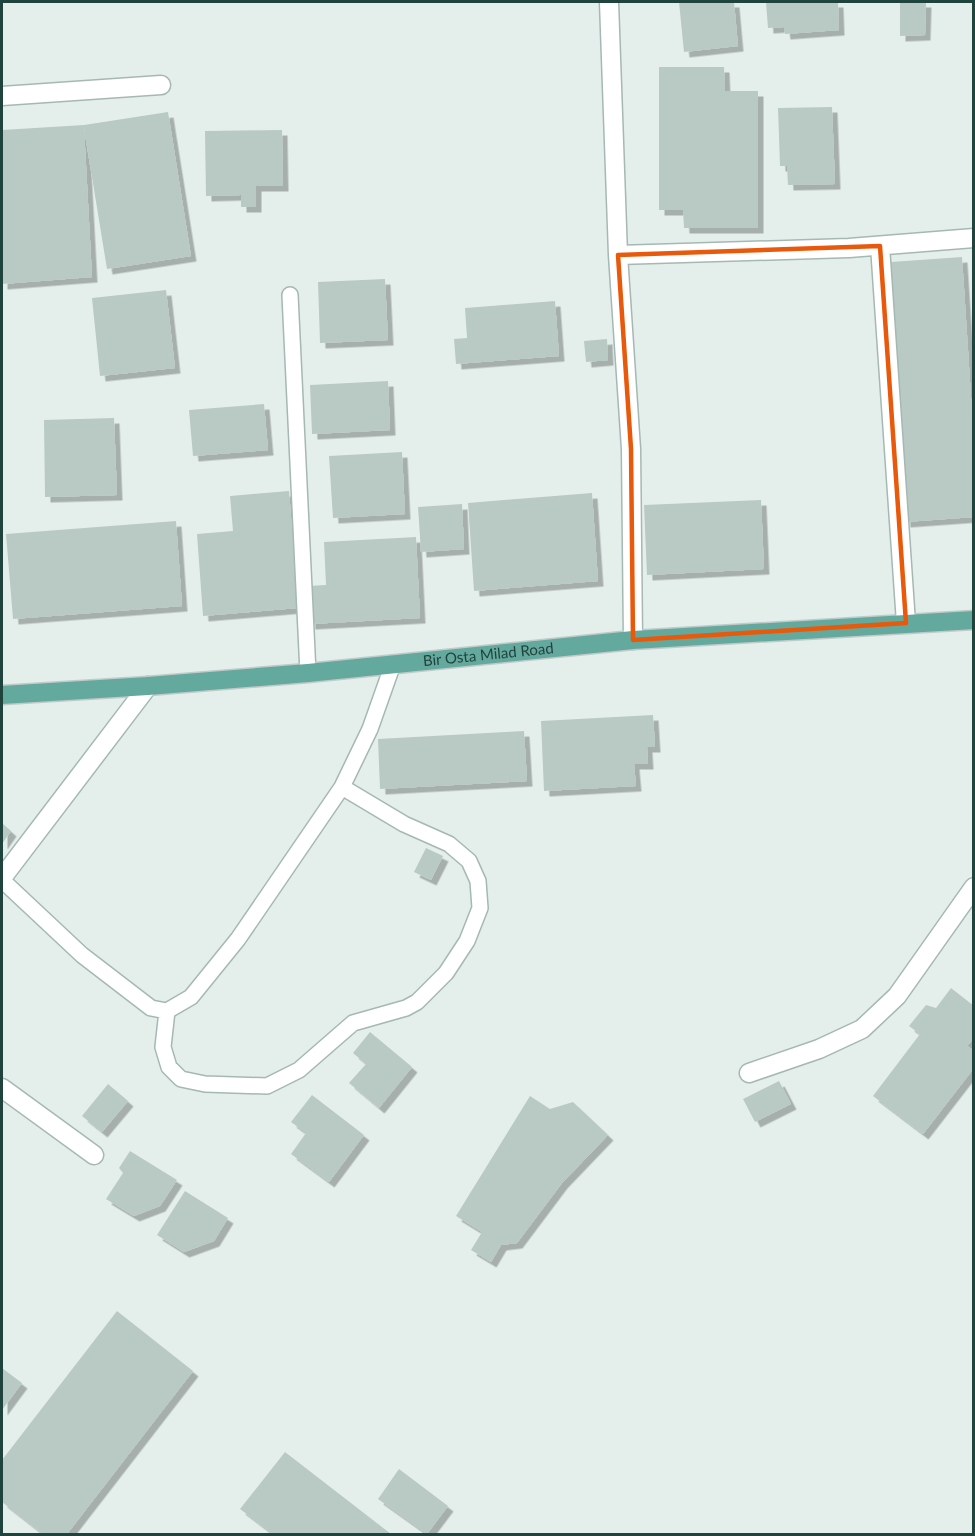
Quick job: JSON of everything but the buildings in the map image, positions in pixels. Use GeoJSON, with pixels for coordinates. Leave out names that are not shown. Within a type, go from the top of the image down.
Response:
{"type":"FeatureCollection","features":[{"type":"Feature","properties":{"kind":"main road","name":"Bir Osta Milad Road"},"geometry":{"type":"LineString","coordinates":[[2,695],[308,673],[633,640],[974,620]]}},
{"type":"Feature","properties":{"kind":"street"},"geometry":{"type":"LineString","coordinates":[[609,2],[618,255],[632,449],[633,640]]}},
{"type":"Feature","properties":{"kind":"street"},"geometry":{"type":"LineString","coordinates":[[2,96],[161,85]]}},
{"type":"Feature","properties":{"kind":"street"},"geometry":{"type":"LineString","coordinates":[[618,255],[880,246],[974,238]]}},
{"type":"Feature","properties":{"kind":"street"},"geometry":{"type":"LineString","coordinates":[[880,246],[906,623]]}},
{"type":"Feature","properties":{"kind":"street"},"geometry":{"type":"LineString","coordinates":[[2,879],[147,686]]}},
{"type":"Feature","properties":{"kind":"street"},"geometry":{"type":"LineString","coordinates":[[749,1073],[819,1049],[862,1029],[897,996],[974,887]]}},
{"type":"Feature","properties":{"kind":"street"},"geometry":{"type":"LineString","coordinates":[[2,1088],[94,1155]]}},
{"type":"Feature","properties":{"kind":"lane"},"geometry":{"type":"LineString","coordinates":[[290,295],[308,673]]}},
{"type":"Feature","properties":{"kind":"lane"},"geometry":{"type":"LineString","coordinates":[[2,879],[81,955],[151,1008],[167,1011],[191,997],[238,939],[342,787],[370,729],[393,664]]}},
{"type":"Feature","properties":{"kind":"lane"},"geometry":{"type":"LineString","coordinates":[[167,1011],[164,1047],[169,1068],[181,1079],[205,1084],[267,1086],[299,1070],[353,1023],[371,1016],[406,1008],[417,1002],[446,973],[467,941],[480,908],[478,881],[469,861],[449,844],[404,824],[342,787]]}},
{"type":"Feature","properties":{"kind":"highlighted area"},"geometry":{"type":"Polygon","coordinates":[[[880,246],[906,623],[633,640],[631,449],[618,255],[880,246]]]}}]}
